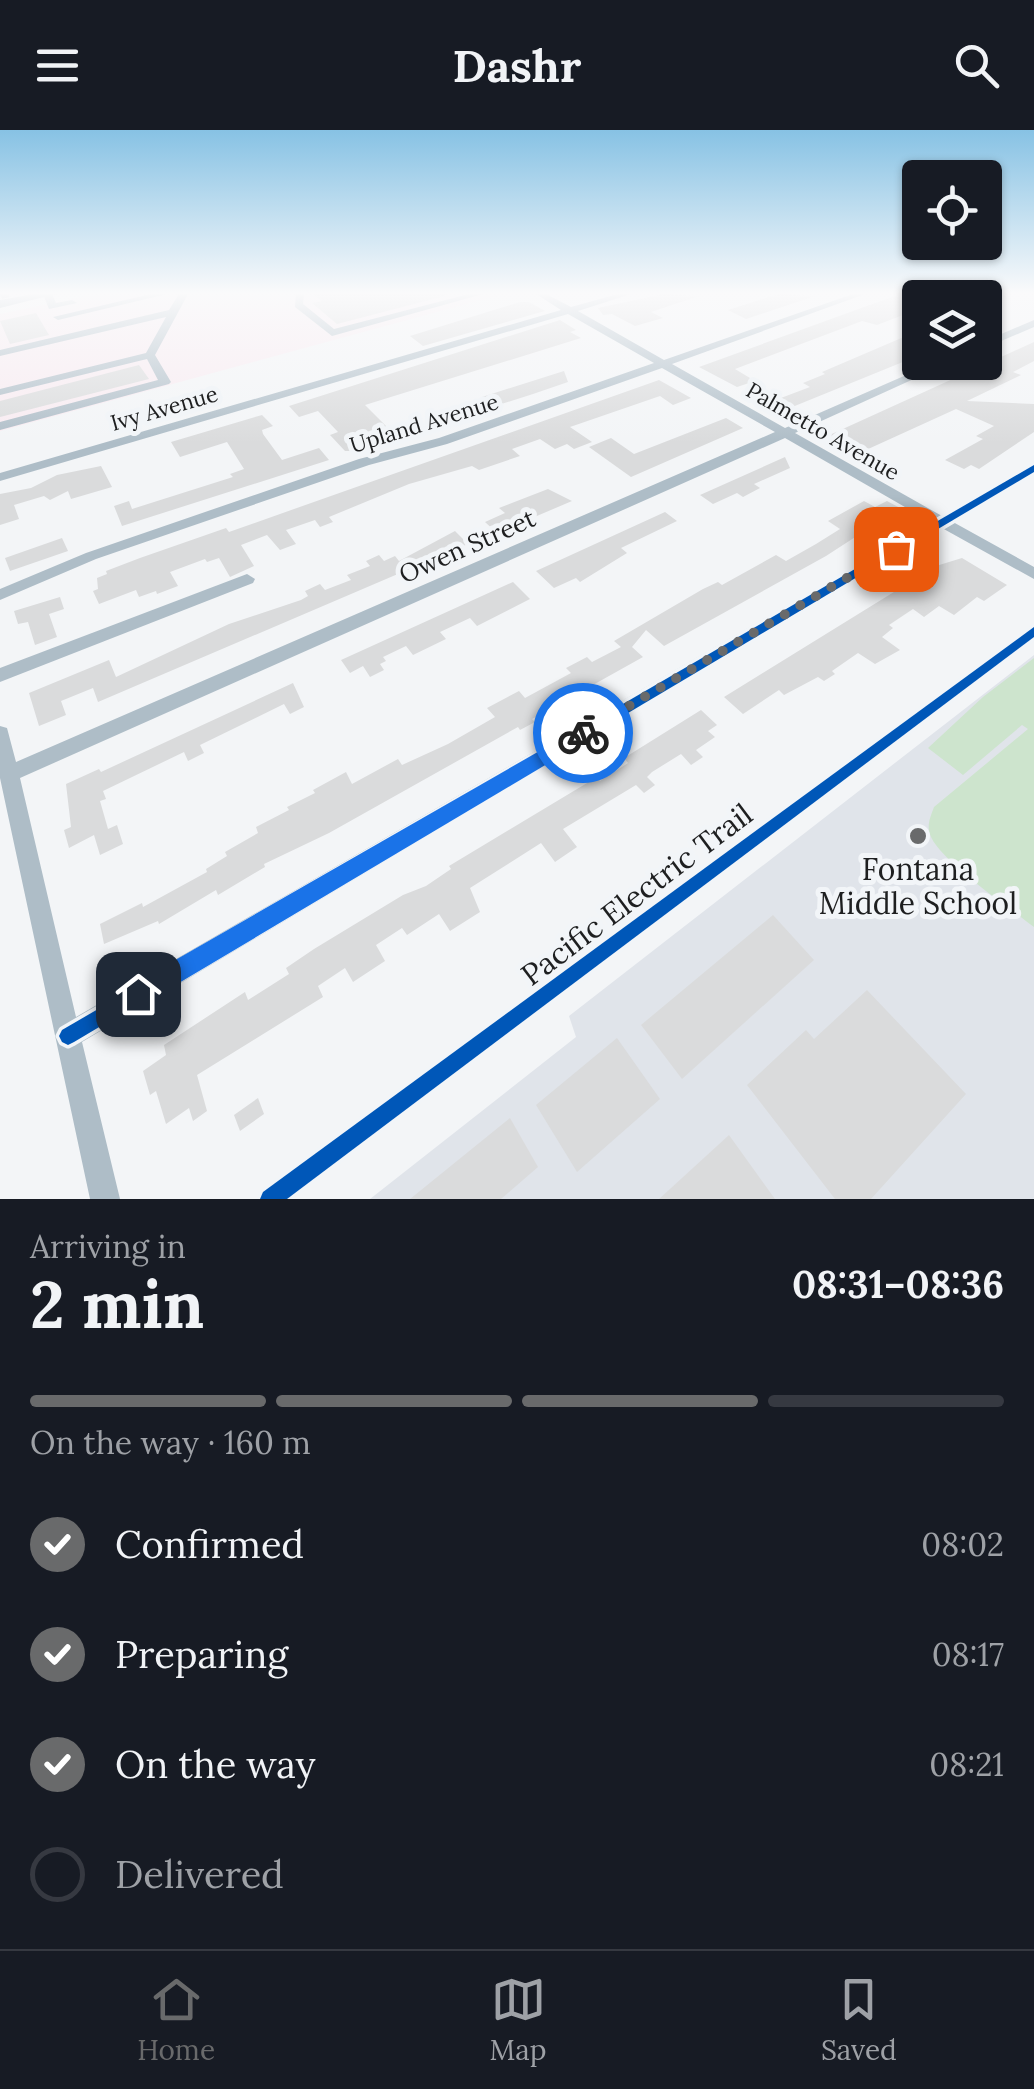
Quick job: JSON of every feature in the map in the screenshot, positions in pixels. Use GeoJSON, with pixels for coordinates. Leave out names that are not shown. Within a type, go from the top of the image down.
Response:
{"type":"FeatureCollection","features":[{"type":"Feature","properties":{"kind":"street"},"geometry":{"type":"LineString","coordinates":[[0,353],[39,344]]}},
{"type":"Feature","properties":{"kind":"street"},"geometry":{"type":"LineString","coordinates":[[0,392],[150,355],[157,344]]}},
{"type":"Feature","properties":{"kind":"street","name":"Ivy Avenue"},"geometry":{"type":"LineString","coordinates":[[0,477],[454,344]]}},
{"type":"Feature","properties":{"kind":"street","name":"Palmetto Avenue"},"geometry":{"type":"LineString","coordinates":[[628,344],[1034,574]]}},
{"type":"Feature","properties":{"kind":"street","name":"Upland Avenue"},"geometry":{"type":"LineString","coordinates":[[0,595],[91,556],[364,462],[443,441],[720,344]]}},
{"type":"Feature","properties":{"kind":"street"},"geometry":{"type":"LineString","coordinates":[[0,426],[165,382],[150,355]]}},
{"type":"Feature","properties":{"kind":"street","name":"Owen Street"},"geometry":{"type":"LineString","coordinates":[[9,774],[905,380]]}},
{"type":"Feature","properties":{"kind":"street"},"geometry":{"type":"LineString","coordinates":[[68,1036],[1034,468]]}},
{"type":"Feature","properties":{"kind":"street"},"geometry":{"type":"LineString","coordinates":[[0,675],[247,579]]}},
{"type":"Feature","properties":{"kind":"street"},"geometry":{"type":"LineString","coordinates":[[0,734],[102,1197]]}},
{"type":"Feature","properties":{"kind":"shaded area"},"geometry":{"type":"Polygon","coordinates":[[[0,344],[320,344],[0,431],[0,344]]]}},
{"type":"Feature","properties":{"kind":"shaded area","name":"Fontana Middle School"},"geometry":{"type":"Polygon","coordinates":[[[1034,655],[1034,1199],[370,1199],[576,1037],[569,1016],[1034,655]]]}},
{"type":"Feature","properties":{"kind":"green space"},"geometry":{"type":"Polygon","coordinates":[[[1034,658],[1034,927],[949,859],[938,848],[929,829],[934,807],[1028,729],[1022,725],[963,775],[928,748],[983,697],[1034,658]]]}},
{"type":"Feature","properties":{"kind":"building"},"geometry":{"type":"Polygon","coordinates":[[[485,344],[562,344],[365,405],[397,437],[354,451],[345,451],[330,435],[338,432],[318,411],[299,417],[289,406],[485,344]]]}},
{"type":"Feature","properties":{"kind":"building"},"geometry":{"type":"Polygon","coordinates":[[[763,344],[801,344],[735,369],[755,381],[737,387],[699,367],[763,344]]]}},
{"type":"Feature","properties":{"kind":"building"},"geometry":{"type":"Polygon","coordinates":[[[888,344],[902,344],[902,362],[780,412],[765,404],[810,387],[803,383],[825,374],[822,372],[888,344]]]}},
{"type":"Feature","properties":{"kind":"building"},"geometry":{"type":"Polygon","coordinates":[[[1034,344],[1034,361],[1013,372],[1021,375],[967,401],[1034,404],[1034,432],[979,469],[971,465],[964,469],[945,460],[983,439],[976,436],[994,426],[956,409],[855,455],[823,438],[950,380],[1002,380],[1002,357],[1034,344]]]}},
{"type":"Feature","properties":{"kind":"building"},"geometry":{"type":"Polygon","coordinates":[[[139,365],[149,379],[0,417],[0,401],[139,365]]]}},
{"type":"Feature","properties":{"kind":"building"},"geometry":{"type":"Polygon","coordinates":[[[564,371],[568,382],[492,407],[482,397],[564,371]]]}},
{"type":"Feature","properties":{"kind":"building"},"geometry":{"type":"Polygon","coordinates":[[[659,380],[691,398],[673,405],[660,396],[570,427],[592,442],[574,449],[567,444],[555,449],[540,439],[512,449],[520,456],[479,470],[472,466],[409,484],[329,517],[333,522],[320,527],[315,520],[286,530],[296,544],[280,550],[267,535],[241,545],[254,566],[230,577],[219,558],[207,562],[205,559],[170,572],[178,586],[157,594],[156,591],[139,597],[136,590],[99,604],[93,591],[98,589],[97,578],[106,571],[140,558],[226,528],[229,532],[659,380]]]}},
{"type":"Feature","properties":{"kind":"building"},"geometry":{"type":"Polygon","coordinates":[[[262,415],[273,426],[262,430],[263,434],[282,460],[319,448],[329,460],[122,526],[114,506],[129,501],[132,509],[233,477],[230,474],[244,469],[227,442],[180,457],[171,442],[262,415]]]}},
{"type":"Feature","properties":{"kind":"building"},"geometry":{"type":"Polygon","coordinates":[[[726,418],[743,428],[631,477],[589,447],[611,438],[634,454],[726,418]]]}},
{"type":"Feature","properties":{"kind":"building"},"geometry":{"type":"Polygon","coordinates":[[[785,457],[790,468],[754,484],[760,488],[743,497],[737,493],[713,504],[700,495],[785,457]]]}},
{"type":"Feature","properties":{"kind":"building"},"geometry":{"type":"Polygon","coordinates":[[[101,466],[112,487],[71,499],[68,491],[50,500],[44,496],[14,505],[19,519],[0,525],[0,494],[31,488],[57,475],[101,466]]]}},
{"type":"Feature","properties":{"kind":"building"},"geometry":{"type":"Polygon","coordinates":[[[548,489],[572,501],[497,533],[485,522],[505,513],[499,508],[548,489]]]}},
{"type":"Feature","properties":{"kind":"building"},"geometry":{"type":"Polygon","coordinates":[[[864,501],[875,507],[887,501],[900,508],[826,556],[664,646],[646,630],[632,647],[643,657],[532,719],[535,722],[520,730],[518,727],[329,833],[264,864],[265,867],[218,895],[216,890],[159,924],[158,921],[104,944],[100,924],[142,903],[143,907],[207,872],[227,856],[225,852],[258,833],[256,827],[289,810],[287,807],[315,793],[313,790],[346,772],[352,784],[398,759],[402,765],[448,744],[495,717],[487,708],[519,691],[525,698],[571,673],[566,668],[587,657],[592,662],[621,647],[614,641],[703,589],[718,582],[722,585],[776,555],[786,561],[816,544],[840,529],[828,521],[864,501]]]}},
{"type":"Feature","properties":{"kind":"building"},"geometry":{"type":"Polygon","coordinates":[[[665,512],[677,521],[621,548],[627,553],[580,582],[576,578],[554,588],[536,571],[665,512]]]}},
{"type":"Feature","properties":{"kind":"building"},"geometry":{"type":"Polygon","coordinates":[[[455,531],[468,544],[98,702],[93,688],[61,701],[66,715],[39,726],[29,693],[109,660],[116,677],[229,624],[301,600],[308,596],[305,591],[320,584],[325,590],[351,580],[347,575],[370,566],[366,561],[379,555],[384,561],[395,556],[399,561],[455,531]]]}},
{"type":"Feature","properties":{"kind":"building"},"geometry":{"type":"Polygon","coordinates":[[[62,538],[68,551],[10,571],[5,558],[62,538]]]}},
{"type":"Feature","properties":{"kind":"building"},"geometry":{"type":"Polygon","coordinates":[[[962,558],[1007,585],[984,601],[977,597],[954,615],[939,606],[924,617],[913,609],[889,625],[893,628],[882,637],[900,650],[875,664],[858,653],[824,681],[818,677],[784,695],[779,690],[743,714],[724,697],[936,566],[962,558]]]}},
{"type":"Feature","properties":{"kind":"building"},"geometry":{"type":"Polygon","coordinates":[[[513,582],[530,599],[477,626],[470,618],[440,632],[446,639],[413,655],[406,646],[383,657],[386,661],[380,664],[384,670],[370,677],[363,666],[350,673],[341,660],[513,582]]]}},
{"type":"Feature","properties":{"kind":"building"},"geometry":{"type":"Polygon","coordinates":[[[60,597],[64,609],[49,614],[57,637],[35,645],[28,622],[18,624],[14,611],[60,597]]]}},
{"type":"Feature","properties":{"kind":"building"},"geometry":{"type":"Polygon","coordinates":[[[293,683],[304,707],[290,714],[284,704],[200,745],[204,753],[188,761],[184,752],[103,791],[106,799],[100,801],[108,829],[117,825],[123,844],[100,855],[94,835],[69,848],[64,830],[71,827],[66,784],[99,769],[101,772],[293,683]]]}},
{"type":"Feature","properties":{"kind":"building"},"geometry":{"type":"Polygon","coordinates":[[[701,710],[717,725],[708,731],[715,737],[696,750],[703,757],[691,765],[681,754],[647,777],[655,785],[644,793],[636,785],[563,829],[577,847],[555,862],[541,843],[470,888],[480,912],[450,931],[439,914],[407,935],[402,928],[376,945],[385,961],[353,982],[345,968],[318,986],[323,997],[197,1075],[207,1111],[193,1121],[189,1108],[166,1124],[156,1091],[150,1095],[143,1071],[166,1055],[164,1045],[245,992],[248,1000],[289,974],[286,968],[314,949],[403,895],[426,886],[451,869],[449,866],[597,777],[600,781],[628,763],[624,758],[701,710]]]}},
{"type":"Feature","properties":{"kind":"building"},"geometry":{"type":"Polygon","coordinates":[[[773,915],[814,960],[682,1079],[641,1025],[773,915]]]}},
{"type":"Feature","properties":{"kind":"building"},"geometry":{"type":"Polygon","coordinates":[[[867,990],[966,1094],[871,1199],[835,1199],[747,1085],[806,1030],[814,1039],[867,990]]]}},
{"type":"Feature","properties":{"kind":"building"},"geometry":{"type":"Polygon","coordinates":[[[617,1038],[660,1099],[577,1172],[536,1105],[617,1038]]]}},
{"type":"Feature","properties":{"kind":"building"},"geometry":{"type":"Polygon","coordinates":[[[258,1098],[264,1114],[240,1131],[234,1115],[258,1098]]]}},
{"type":"Feature","properties":{"kind":"building"},"geometry":{"type":"Polygon","coordinates":[[[510,1118],[538,1167],[501,1199],[410,1199],[510,1118]]]}},
{"type":"Feature","properties":{"kind":"building"},"geometry":{"type":"Polygon","coordinates":[[[729,1135],[775,1199],[659,1199],[729,1135]]]}},
{"type":"Feature","properties":{"kind":"cycle path"},"geometry":{"type":"LineString","coordinates":[[68,1036],[1034,468]]}},
{"type":"Feature","properties":{"kind":"cycle path","name":"Pacific Electric Trail"},"geometry":{"type":"LineString","coordinates":[[270,1199],[1034,631]]}},
{"type":"Feature","properties":{"kind":"way so far"},"geometry":{"type":"LineString","coordinates":[[583,733],[896,549]]}},
{"type":"Feature","properties":{"kind":"place","name":"Fontana Middle School"},"geometry":{"type":"Point","coordinates":[918,836]}},
{"type":"Feature","properties":{"kind":"route"},"geometry":{"type":"LineString","coordinates":[[138,994],[583,733]]}}]}
